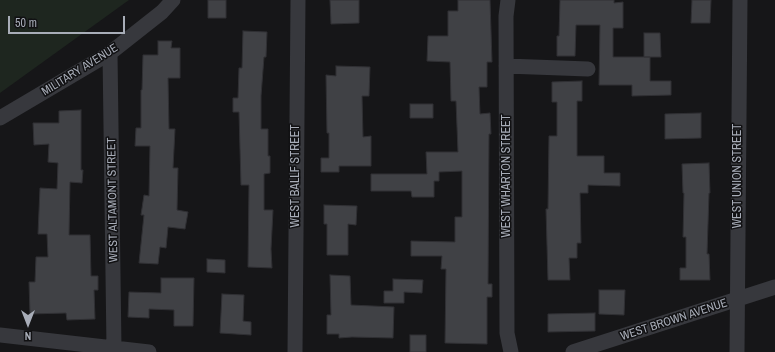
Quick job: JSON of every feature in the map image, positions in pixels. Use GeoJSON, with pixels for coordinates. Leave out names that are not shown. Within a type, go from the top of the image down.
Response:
{"type":"FeatureCollection","features":[{"type":"Feature","properties":{"kind":"street","name":"MILITARY AVENUE"},"geometry":{"type":"LineString","coordinates":[[0,118],[110,53],[162,12],[173,0]]}},
{"type":"Feature","properties":{"kind":"street"},"geometry":{"type":"LineString","coordinates":[[162,12],[182,0]]}},
{"type":"Feature","properties":{"kind":"street","name":"WEST BALLF STREET"},"geometry":{"type":"LineString","coordinates":[[295,352],[298,0]]}},
{"type":"Feature","properties":{"kind":"street","name":"WEST WHARTON STREET"},"geometry":{"type":"LineString","coordinates":[[508,0],[506,16],[507,333],[511,352]]}},
{"type":"Feature","properties":{"kind":"street","name":"WEST UNION STREET"},"geometry":{"type":"LineString","coordinates":[[737,352],[740,0]]}},
{"type":"Feature","properties":{"kind":"street","name":"WEST ALTAMONT STREET"},"geometry":{"type":"LineString","coordinates":[[110,53],[114,348]]}},
{"type":"Feature","properties":{"kind":"street"},"geometry":{"type":"LineString","coordinates":[[506,66],[588,69]]}},
{"type":"Feature","properties":{"kind":"street","name":"WEST BROWN AVENUE"},"geometry":{"type":"LineString","coordinates":[[573,352],[775,288]]}},
{"type":"Feature","properties":{"kind":"street"},"geometry":{"type":"LineString","coordinates":[[0,335],[149,352]]}},
{"type":"Feature","properties":{"kind":"shaded area"},"geometry":{"type":"Polygon","coordinates":[[[0,0],[129,0],[0,93],[0,0]]]}},
{"type":"Feature","properties":{"kind":"building"},"geometry":{"type":"Polygon","coordinates":[[[208,0],[226,0],[226,18],[208,18],[208,0]]]}},
{"type":"Feature","properties":{"kind":"building"},"geometry":{"type":"Polygon","coordinates":[[[330,0],[359,0],[359,23],[331,24],[330,0]]]}},
{"type":"Feature","properties":{"kind":"building"},"geometry":{"type":"Polygon","coordinates":[[[458,0],[490,0],[492,62],[487,62],[487,87],[479,87],[480,114],[490,113],[491,134],[489,134],[488,284],[492,284],[492,297],[487,297],[487,344],[445,343],[446,269],[441,269],[442,256],[411,256],[411,241],[455,242],[455,217],[462,217],[462,171],[439,172],[439,181],[434,181],[434,197],[412,197],[411,191],[371,191],[371,174],[427,174],[426,152],[458,152],[456,101],[451,101],[450,62],[427,61],[428,36],[448,36],[448,11],[458,11],[458,0]]]}},
{"type":"Feature","properties":{"kind":"building"},"geometry":{"type":"Polygon","coordinates":[[[560,0],[614,0],[614,3],[623,2],[623,28],[613,28],[613,57],[650,57],[650,81],[671,81],[671,95],[632,96],[632,85],[599,85],[600,25],[576,25],[575,56],[557,56],[560,0]]]}},
{"type":"Feature","properties":{"kind":"building"},"geometry":{"type":"Polygon","coordinates":[[[692,0],[711,0],[710,23],[691,23],[692,0]]]}},
{"type":"Feature","properties":{"kind":"building"},"geometry":{"type":"Polygon","coordinates":[[[243,31],[267,32],[266,57],[264,57],[261,96],[261,129],[268,129],[268,156],[270,156],[270,173],[264,174],[264,210],[273,210],[271,249],[272,268],[248,267],[249,185],[241,185],[239,112],[233,112],[233,98],[238,98],[239,68],[242,68],[243,31]]]}},
{"type":"Feature","properties":{"kind":"building"},"geometry":{"type":"Polygon","coordinates":[[[644,33],[660,33],[661,57],[644,57],[644,33]]]}},
{"type":"Feature","properties":{"kind":"building"},"geometry":{"type":"Polygon","coordinates":[[[158,41],[172,41],[171,48],[180,48],[180,78],[168,78],[169,129],[175,129],[173,168],[178,168],[177,210],[188,212],[185,229],[168,227],[166,248],[160,247],[158,264],[139,263],[144,215],[141,215],[144,195],[149,196],[150,146],[135,146],[136,128],[141,128],[143,55],[158,55],[158,41]]]}},
{"type":"Feature","properties":{"kind":"building"},"geometry":{"type":"Polygon","coordinates":[[[336,66],[370,67],[369,96],[362,96],[363,137],[371,136],[371,166],[339,166],[339,172],[321,172],[321,158],[329,158],[326,75],[336,76],[336,66]]]}},
{"type":"Feature","properties":{"kind":"building"},"geometry":{"type":"Polygon","coordinates":[[[582,81],[582,101],[577,101],[577,156],[604,156],[604,173],[620,173],[620,186],[588,185],[588,193],[580,193],[581,243],[577,243],[577,258],[569,258],[570,280],[548,280],[546,209],[548,209],[549,136],[557,136],[557,102],[552,102],[552,82],[582,81]]]}},
{"type":"Feature","properties":{"kind":"building"},"geometry":{"type":"Polygon","coordinates":[[[410,104],[433,104],[433,118],[410,118],[410,104]]]}},
{"type":"Feature","properties":{"kind":"building"},"geometry":{"type":"Polygon","coordinates":[[[81,110],[82,183],[70,182],[69,235],[90,235],[91,276],[98,276],[98,290],[94,290],[95,319],[67,320],[66,313],[30,314],[29,282],[35,282],[36,257],[48,257],[47,234],[38,234],[40,188],[57,189],[58,163],[48,162],[49,144],[34,145],[33,123],[59,123],[59,111],[81,110]]]}},
{"type":"Feature","properties":{"kind":"building"},"geometry":{"type":"Polygon","coordinates":[[[701,113],[701,138],[665,139],[665,114],[701,113]]]}},
{"type":"Feature","properties":{"kind":"building"},"geometry":{"type":"Polygon","coordinates":[[[709,163],[710,193],[707,254],[709,254],[710,280],[680,280],[680,268],[686,268],[686,237],[683,237],[684,193],[682,164],[709,163]]]}},
{"type":"Feature","properties":{"kind":"building"},"geometry":{"type":"Polygon","coordinates":[[[324,205],[357,206],[356,225],[348,224],[348,255],[327,255],[327,224],[324,224],[324,205]]]}},
{"type":"Feature","properties":{"kind":"building"},"geometry":{"type":"Polygon","coordinates":[[[207,259],[225,260],[225,273],[207,272],[207,259]]]}},
{"type":"Feature","properties":{"kind":"building"},"geometry":{"type":"Polygon","coordinates":[[[330,275],[350,276],[351,305],[394,307],[393,338],[339,338],[339,334],[327,334],[327,315],[331,315],[330,275]]]}},
{"type":"Feature","properties":{"kind":"building"},"geometry":{"type":"Polygon","coordinates":[[[161,278],[194,278],[193,326],[174,326],[174,310],[149,309],[149,318],[128,317],[129,292],[161,293],[161,278]]]}},
{"type":"Feature","properties":{"kind":"building"},"geometry":{"type":"Polygon","coordinates":[[[393,279],[423,280],[422,293],[404,292],[404,303],[384,303],[384,291],[393,291],[393,279]]]}},
{"type":"Feature","properties":{"kind":"building"},"geometry":{"type":"Polygon","coordinates":[[[599,290],[625,290],[624,315],[599,314],[599,290]]]}},
{"type":"Feature","properties":{"kind":"building"},"geometry":{"type":"Polygon","coordinates":[[[222,294],[244,295],[243,321],[251,322],[251,335],[220,333],[222,294]]]}},
{"type":"Feature","properties":{"kind":"building"},"geometry":{"type":"Polygon","coordinates":[[[595,313],[595,331],[548,332],[548,314],[595,313]]]}},
{"type":"Feature","properties":{"kind":"building"},"geometry":{"type":"Polygon","coordinates":[[[410,335],[426,335],[426,352],[410,352],[410,335]]]}}]}
